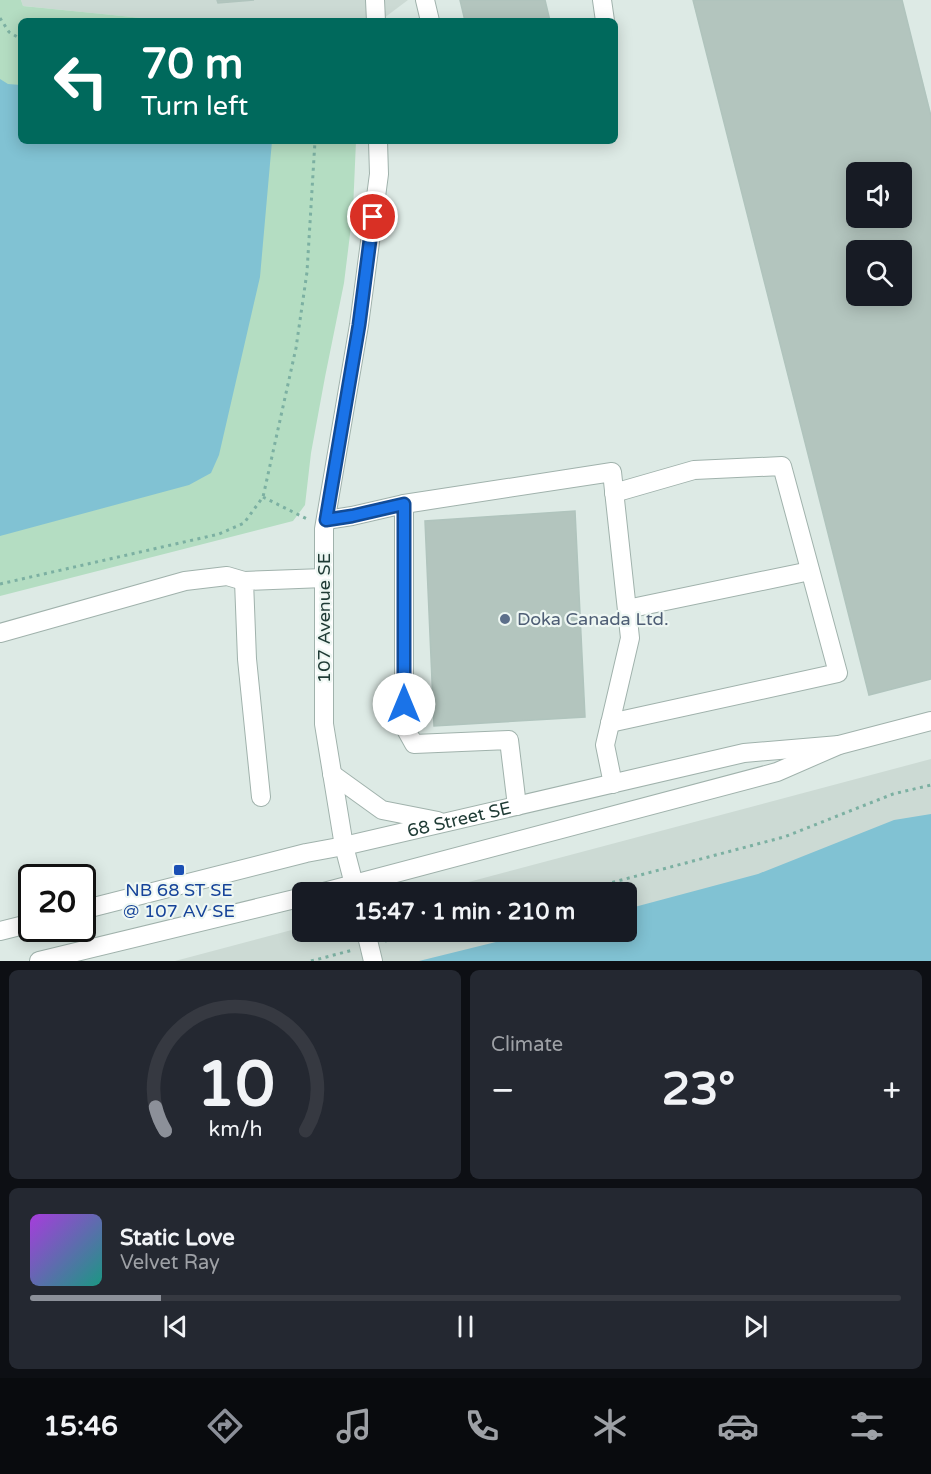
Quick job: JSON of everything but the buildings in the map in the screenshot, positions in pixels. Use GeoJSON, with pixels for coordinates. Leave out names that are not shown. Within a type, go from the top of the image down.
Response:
{"type":"FeatureCollection","features":[{"type":"Feature","properties":{"kind":"street"},"geometry":{"type":"LineString","coordinates":[[375,0],[376,18]]}},
{"type":"Feature","properties":{"kind":"street"},"geometry":{"type":"LineString","coordinates":[[425,0],[429,18]]}},
{"type":"Feature","properties":{"kind":"street"},"geometry":{"type":"LineString","coordinates":[[602,0],[605,18]]}},
{"type":"Feature","properties":{"kind":"street","name":"107 Avenue SE"},"geometry":{"type":"LineString","coordinates":[[353,882],[344,846],[324,724],[325,524],[359,325],[379,174],[378,144]]}},
{"type":"Feature","properties":{"kind":"street"},"geometry":{"type":"LineString","coordinates":[[610,723],[838,673],[782,466],[694,470],[614,493]]}},
{"type":"Feature","properties":{"kind":"street"},"geometry":{"type":"LineString","coordinates":[[325,524],[404,504],[612,472],[630,638],[605,745],[613,784]]}},
{"type":"Feature","properties":{"kind":"street"},"geometry":{"type":"LineString","coordinates":[[404,504],[404,726],[414,744],[510,740],[517,806]]}},
{"type":"Feature","properties":{"kind":"street"},"geometry":{"type":"LineString","coordinates":[[627,609],[810,571]]}},
{"type":"Feature","properties":{"kind":"street"},"geometry":{"type":"LineString","coordinates":[[0,633],[185,581],[227,576],[244,581],[324,578]]}},
{"type":"Feature","properties":{"kind":"street"},"geometry":{"type":"LineString","coordinates":[[244,581],[247,659],[261,796]]}},
{"type":"Feature","properties":{"kind":"street","name":"68 Street SE"},"geometry":{"type":"LineString","coordinates":[[380,882],[777,772],[839,745],[931,721]]}},
{"type":"Feature","properties":{"kind":"street","name":"68 Street SE"},"geometry":{"type":"LineString","coordinates":[[96,906],[306,853],[744,753],[839,745]]}},
{"type":"Feature","properties":{"kind":"street"},"geometry":{"type":"LineString","coordinates":[[332,774],[382,810],[446,822]]}},
{"type":"Feature","properties":{"kind":"street"},"geometry":{"type":"LineString","coordinates":[[39,961],[292,900]]}},
{"type":"Feature","properties":{"kind":"street"},"geometry":{"type":"LineString","coordinates":[[0,931],[18,926]]}},
{"type":"Feature","properties":{"kind":"street"},"geometry":{"type":"LineString","coordinates":[[369,942],[374,961]]}},
{"type":"Feature","properties":{"kind":"path"},"geometry":{"type":"LineString","coordinates":[[0,18],[9,32],[18,37]]}},
{"type":"Feature","properties":{"kind":"path"},"geometry":{"type":"LineString","coordinates":[[0,584],[219,534],[244,523],[263,497],[296,348],[307,272],[315,144]]}},
{"type":"Feature","properties":{"kind":"path"},"geometry":{"type":"LineString","coordinates":[[263,497],[325,524]]}},
{"type":"Feature","properties":{"kind":"path"},"geometry":{"type":"LineString","coordinates":[[614,882],[784,837],[893,794],[931,785]]}},
{"type":"Feature","properties":{"kind":"shaded area"},"geometry":{"type":"Polygon","coordinates":[[[21,0],[408,0],[384,18],[142,18],[23,6],[21,0]]]}},
{"type":"Feature","properties":{"kind":"shaded area"},"geometry":{"type":"Polygon","coordinates":[[[931,759],[931,961],[175,961],[292,930],[292,942],[637,942],[637,882],[469,882],[931,759]]]}},
{"type":"Feature","properties":{"kind":"green space"},"geometry":{"type":"Polygon","coordinates":[[[0,0],[21,0],[23,6],[142,18],[18,18],[18,144],[356,144],[353,210],[344,283],[311,453],[305,505],[293,521],[0,596],[0,0]]]}},
{"type":"Feature","properties":{"kind":"water"},"geometry":{"type":"Polygon","coordinates":[[[0,79],[8,84],[18,85],[18,144],[272,144],[260,277],[219,455],[211,473],[189,485],[0,536],[0,79]]]}},
{"type":"Feature","properties":{"kind":"water"},"geometry":{"type":"Polygon","coordinates":[[[931,814],[931,961],[419,961],[496,942],[637,942],[637,906],[758,874],[894,820],[931,814]]]}},
{"type":"Feature","properties":{"kind":"place","name":"Doka Canada Ltd."},"geometry":{"type":"Point","coordinates":[505,619]}},
{"type":"Feature","properties":{"kind":"place","name":"NB 68 ST SE @ 107 AV SE"},"geometry":{"type":"Point","coordinates":[179,870]}},
{"type":"Feature","properties":{"kind":"route"},"geometry":{"type":"LineString","coordinates":[[373,217],[359,325],[326,520],[404,504],[404,704]]}}]}
